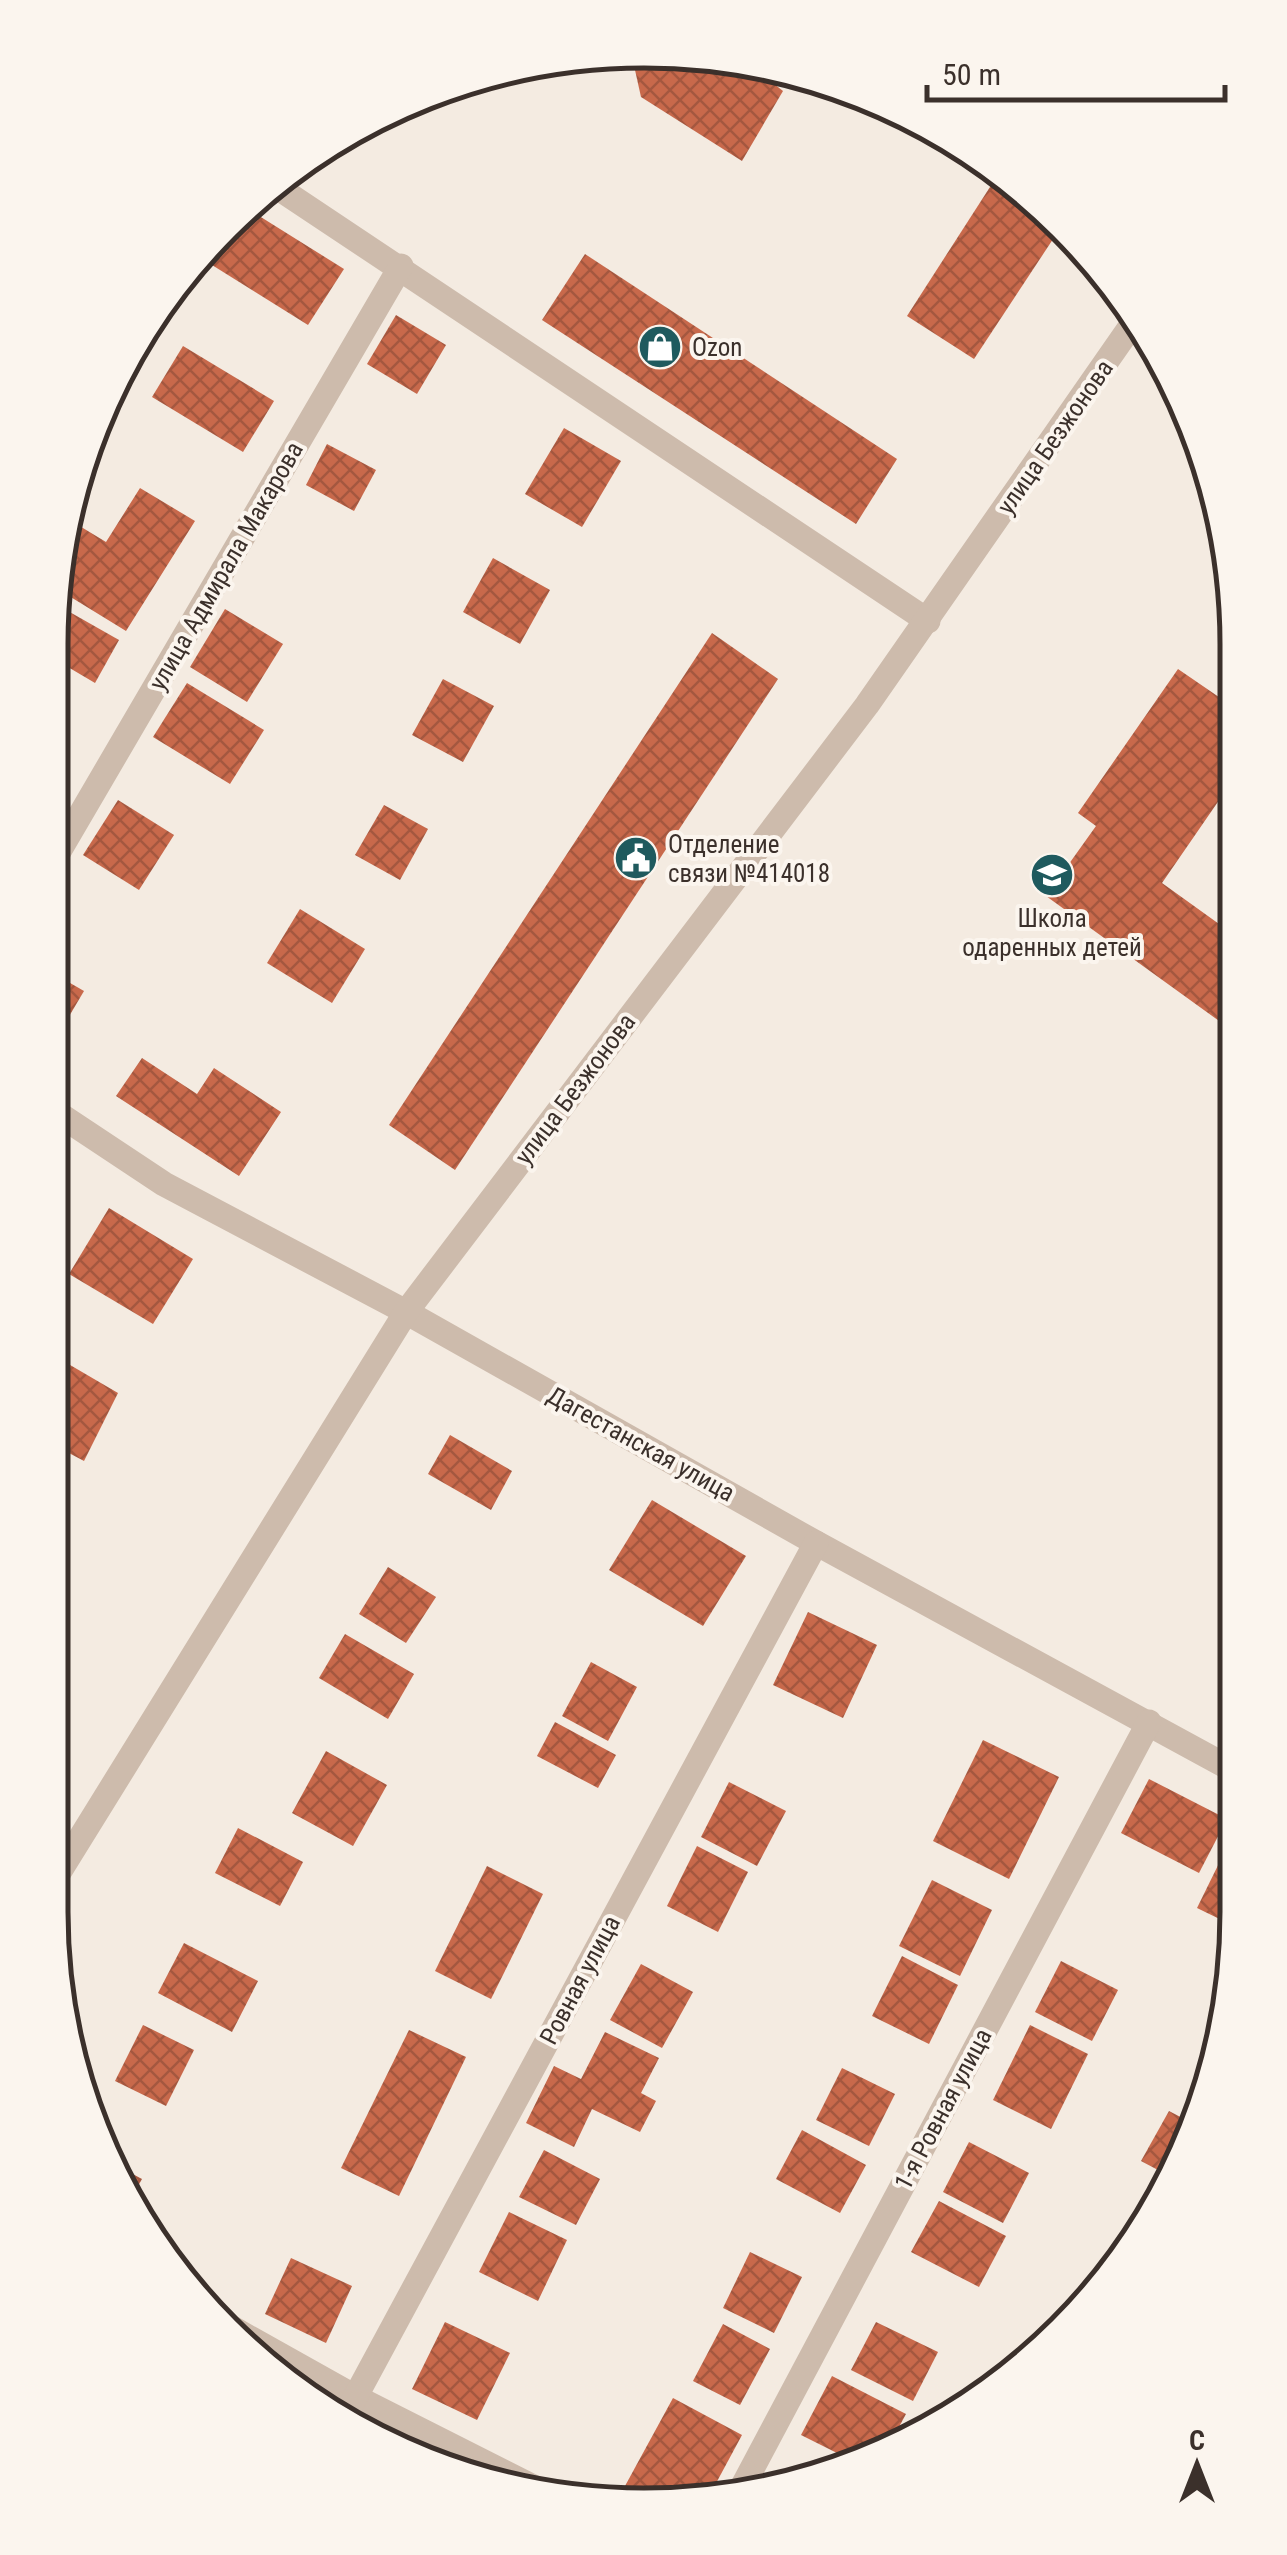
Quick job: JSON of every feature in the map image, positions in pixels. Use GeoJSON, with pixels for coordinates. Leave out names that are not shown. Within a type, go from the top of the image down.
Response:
{"type":"FeatureCollection","features":[{"type":"Feature","properties":{"kind":"street"},"geometry":{"type":"LineString","coordinates":[[286,193],[928,621]]}},
{"type":"Feature","properties":{"kind":"street","name":"улица Адмирала Макарова"},"geometry":{"type":"LineString","coordinates":[[68,836],[400,266]]}},
{"type":"Feature","properties":{"kind":"street","name":"улица Безжонова"},"geometry":{"type":"LineString","coordinates":[[68,1857],[406,1312],[928,621],[1127,332]]}},
{"type":"Feature","properties":{"kind":"street","name":"Дагестанская улица"},"geometry":{"type":"LineString","coordinates":[[68,1120],[164,1184],[406,1312],[816,1543],[1220,1762]]}},
{"type":"Feature","properties":{"kind":"street","name":"Ровная улица"},"geometry":{"type":"LineString","coordinates":[[350,2407],[816,1543]]}},
{"type":"Feature","properties":{"kind":"street","name":"1-я Ровная улица"},"geometry":{"type":"LineString","coordinates":[[747,2478],[1149,1722]]}},
{"type":"Feature","properties":{"kind":"street"},"geometry":{"type":"LineString","coordinates":[[357,2411],[472,2461]]}},
{"type":"Feature","properties":{"kind":"building"},"geometry":{"type":"Polygon","coordinates":[[[635,70],[719,72],[772,83],[783,91],[742,161],[641,97],[635,70]]]}},
{"type":"Feature","properties":{"kind":"building"},"geometry":{"type":"Polygon","coordinates":[[[991,185],[1053,239],[974,359],[907,316],[991,185]]]}},
{"type":"Feature","properties":{"kind":"building"},"geometry":{"type":"Polygon","coordinates":[[[258,215],[344,269],[308,325],[210,264],[258,215]]]}},
{"type":"Feature","properties":{"kind":"building"},"geometry":{"type":"Polygon","coordinates":[[[585,254],[897,459],[856,524],[542,320],[585,254]]]}},
{"type":"Feature","properties":{"kind":"building"},"geometry":{"type":"Polygon","coordinates":[[[396,315],[446,345],[417,394],[367,364],[396,315]]]}},
{"type":"Feature","properties":{"kind":"building"},"geometry":{"type":"Polygon","coordinates":[[[183,346],[274,401],[243,452],[152,397],[183,346]]]}},
{"type":"Feature","properties":{"kind":"building"},"geometry":{"type":"Polygon","coordinates":[[[564,428],[621,461],[582,527],[525,494],[564,428]]]}},
{"type":"Feature","properties":{"kind":"building"},"geometry":{"type":"Polygon","coordinates":[[[327,444],[376,470],[354,511],[306,485],[327,444]]]}},
{"type":"Feature","properties":{"kind":"building"},"geometry":{"type":"Polygon","coordinates":[[[140,488],[195,521],[126,631],[70,596],[80,526],[106,542],[140,488]]]}},
{"type":"Feature","properties":{"kind":"building"},"geometry":{"type":"Polygon","coordinates":[[[493,558],[550,590],[520,644],[463,612],[493,558]]]}},
{"type":"Feature","properties":{"kind":"building"},"geometry":{"type":"Polygon","coordinates":[[[225,609],[283,644],[247,702],[190,667],[225,609]]]}},
{"type":"Feature","properties":{"kind":"building"},"geometry":{"type":"Polygon","coordinates":[[[69,612],[119,640],[95,683],[68,667],[69,612]]]}},
{"type":"Feature","properties":{"kind":"building"},"geometry":{"type":"Polygon","coordinates":[[[712,633],[778,679],[455,1170],[389,1125],[712,633]]]}},
{"type":"Feature","properties":{"kind":"building"},"geometry":{"type":"Polygon","coordinates":[[[1178,669],[1220,698],[1220,799],[1162,883],[1220,925],[1220,1022],[1046,896],[1096,826],[1078,813],[1178,669]]]}},
{"type":"Feature","properties":{"kind":"building"},"geometry":{"type":"Polygon","coordinates":[[[443,679],[494,706],[463,762],[412,735],[443,679]]]}},
{"type":"Feature","properties":{"kind":"building"},"geometry":{"type":"Polygon","coordinates":[[[187,683],[264,730],[230,784],[153,737],[187,683]]]}},
{"type":"Feature","properties":{"kind":"building"},"geometry":{"type":"Polygon","coordinates":[[[118,800],[174,835],[139,890],[83,855],[118,800]]]}},
{"type":"Feature","properties":{"kind":"building"},"geometry":{"type":"Polygon","coordinates":[[[384,805],[428,829],[400,880],[355,855],[384,805]]]}},
{"type":"Feature","properties":{"kind":"building"},"geometry":{"type":"Polygon","coordinates":[[[300,909],[365,949],[332,1003],[267,963],[300,909]]]}},
{"type":"Feature","properties":{"kind":"building"},"geometry":{"type":"Polygon","coordinates":[[[68,982],[84,991],[68,1018],[68,982]]]}},
{"type":"Feature","properties":{"kind":"building"},"geometry":{"type":"Polygon","coordinates":[[[142,1058],[197,1094],[214,1068],[281,1112],[239,1176],[116,1096],[142,1058]]]}},
{"type":"Feature","properties":{"kind":"building"},"geometry":{"type":"Polygon","coordinates":[[[109,1208],[193,1259],[153,1324],[69,1274],[109,1208]]]}},
{"type":"Feature","properties":{"kind":"building"},"geometry":{"type":"Polygon","coordinates":[[[68,1364],[118,1393],[84,1461],[68,1453],[68,1364]]]}},
{"type":"Feature","properties":{"kind":"building"},"geometry":{"type":"Polygon","coordinates":[[[450,1435],[512,1471],[491,1510],[428,1474],[450,1435]]]}},
{"type":"Feature","properties":{"kind":"building"},"geometry":{"type":"Polygon","coordinates":[[[652,1500],[746,1556],[703,1626],[609,1570],[652,1500]]]}},
{"type":"Feature","properties":{"kind":"building"},"geometry":{"type":"Polygon","coordinates":[[[388,1567],[436,1597],[406,1643],[359,1614],[388,1567]]]}},
{"type":"Feature","properties":{"kind":"building"},"geometry":{"type":"Polygon","coordinates":[[[808,1612],[877,1645],[843,1718],[773,1685],[808,1612]]]}},
{"type":"Feature","properties":{"kind":"building"},"geometry":{"type":"Polygon","coordinates":[[[345,1634],[414,1674],[388,1719],[319,1678],[345,1634]]]}},
{"type":"Feature","properties":{"kind":"building"},"geometry":{"type":"Polygon","coordinates":[[[591,1662],[637,1687],[608,1741],[562,1716],[591,1662]]]}},
{"type":"Feature","properties":{"kind":"building"},"geometry":{"type":"Polygon","coordinates":[[[555,1722],[616,1755],[598,1788],[537,1756],[555,1722]]]}},
{"type":"Feature","properties":{"kind":"building"},"geometry":{"type":"Polygon","coordinates":[[[983,1740],[1059,1777],[1009,1879],[933,1841],[983,1740]]]}},
{"type":"Feature","properties":{"kind":"building"},"geometry":{"type":"Polygon","coordinates":[[[326,1751],[387,1785],[353,1846],[292,1813],[326,1751]]]}},
{"type":"Feature","properties":{"kind":"building"},"geometry":{"type":"Polygon","coordinates":[[[1149,1779],[1220,1815],[1220,1832],[1199,1873],[1121,1833],[1149,1779]]]}},
{"type":"Feature","properties":{"kind":"building"},"geometry":{"type":"Polygon","coordinates":[[[729,1782],[786,1811],[757,1866],[701,1837],[729,1782]]]}},
{"type":"Feature","properties":{"kind":"building"},"geometry":{"type":"Polygon","coordinates":[[[238,1828],[303,1862],[280,1906],[215,1873],[238,1828]]]}},
{"type":"Feature","properties":{"kind":"building"},"geometry":{"type":"Polygon","coordinates":[[[697,1846],[748,1872],[718,1932],[667,1906],[697,1846]]]}},
{"type":"Feature","properties":{"kind":"building"},"geometry":{"type":"Polygon","coordinates":[[[1220,1861],[1220,1919],[1197,1908],[1220,1861]]]}},
{"type":"Feature","properties":{"kind":"building"},"geometry":{"type":"Polygon","coordinates":[[[487,1866],[543,1894],[491,1999],[435,1971],[487,1866]]]}},
{"type":"Feature","properties":{"kind":"building"},"geometry":{"type":"Polygon","coordinates":[[[932,1880],[992,1910],[960,1976],[899,1946],[932,1880]]]}},
{"type":"Feature","properties":{"kind":"building"},"geometry":{"type":"Polygon","coordinates":[[[184,1943],[258,1981],[232,2032],[158,1993],[184,1943]]]}},
{"type":"Feature","properties":{"kind":"building"},"geometry":{"type":"Polygon","coordinates":[[[902,1956],[958,1985],[929,2044],[872,2016],[902,1956]]]}},
{"type":"Feature","properties":{"kind":"building"},"geometry":{"type":"Polygon","coordinates":[[[1061,1961],[1118,1990],[1092,2041],[1035,2012],[1061,1961]]]}},
{"type":"Feature","properties":{"kind":"building"},"geometry":{"type":"Polygon","coordinates":[[[641,1964],[693,1992],[662,2048],[610,2020],[641,1964]]]}},
{"type":"Feature","properties":{"kind":"building"},"geometry":{"type":"Polygon","coordinates":[[[143,2025],[194,2050],[166,2106],[115,2081],[143,2025]]]}},
{"type":"Feature","properties":{"kind":"building"},"geometry":{"type":"Polygon","coordinates":[[[1030,2025],[1088,2054],[1051,2129],[993,2100],[1030,2025]]]}},
{"type":"Feature","properties":{"kind":"building"},"geometry":{"type":"Polygon","coordinates":[[[409,2030],[466,2057],[399,2196],[341,2168],[409,2030]]]}},
{"type":"Feature","properties":{"kind":"building"},"geometry":{"type":"Polygon","coordinates":[[[605,2032],[659,2058],[641,2093],[656,2101],[640,2132],[592,2109],[574,2147],[526,2123],[554,2066],[581,2079],[605,2032]]]}},
{"type":"Feature","properties":{"kind":"building"},"geometry":{"type":"Polygon","coordinates":[[[842,2068],[895,2094],[869,2146],[816,2120],[842,2068]]]}},
{"type":"Feature","properties":{"kind":"building"},"geometry":{"type":"Polygon","coordinates":[[[1169,2111],[1181,2117],[1158,2170],[1141,2161],[1169,2111]]]}},
{"type":"Feature","properties":{"kind":"building"},"geometry":{"type":"Polygon","coordinates":[[[802,2130],[866,2165],[840,2213],[776,2179],[802,2130]]]}},
{"type":"Feature","properties":{"kind":"building"},"geometry":{"type":"Polygon","coordinates":[[[969,2142],[1029,2173],[1003,2223],[943,2192],[969,2142]]]}},
{"type":"Feature","properties":{"kind":"building"},"geometry":{"type":"Polygon","coordinates":[[[544,2150],[600,2179],[576,2225],[519,2197],[544,2150]]]}},
{"type":"Feature","properties":{"kind":"building"},"geometry":{"type":"Polygon","coordinates":[[[939,2201],[1006,2236],[979,2287],[911,2252],[939,2201]]]}},
{"type":"Feature","properties":{"kind":"building"},"geometry":{"type":"Polygon","coordinates":[[[509,2212],[567,2240],[538,2301],[479,2272],[509,2212]]]}},
{"type":"Feature","properties":{"kind":"building"},"geometry":{"type":"Polygon","coordinates":[[[750,2252],[802,2277],[774,2333],[723,2308],[750,2252]]]}},
{"type":"Feature","properties":{"kind":"building"},"geometry":{"type":"Polygon","coordinates":[[[291,2258],[352,2286],[326,2343],[265,2314],[291,2258]]]}},
{"type":"Feature","properties":{"kind":"building"},"geometry":{"type":"Polygon","coordinates":[[[445,2322],[510,2353],[477,2420],[412,2389],[445,2322]]]}},
{"type":"Feature","properties":{"kind":"building"},"geometry":{"type":"Polygon","coordinates":[[[876,2322],[938,2352],[913,2401],[851,2370],[876,2322]]]}},
{"type":"Feature","properties":{"kind":"building"},"geometry":{"type":"Polygon","coordinates":[[[723,2324],[770,2349],[740,2405],[693,2381],[723,2324]]]}},
{"type":"Feature","properties":{"kind":"building"},"geometry":{"type":"Polygon","coordinates":[[[832,2376],[906,2414],[899,2428],[838,2454],[801,2435],[832,2376]]]}},
{"type":"Feature","properties":{"kind":"building"},"geometry":{"type":"Polygon","coordinates":[[[673,2398],[742,2435],[716,2483],[624,2487],[673,2398]]]}},
{"type":"Feature","properties":{"kind":"place","name":"Ozon"},"geometry":{"type":"Point","coordinates":[660,347]}},
{"type":"Feature","properties":{"kind":"place","name":"Отделение связи №414018"},"geometry":{"type":"Point","coordinates":[636,858]}},
{"type":"Feature","properties":{"kind":"place","name":"Школа одаренных детей"},"geometry":{"type":"Point","coordinates":[1052,875]}}]}
